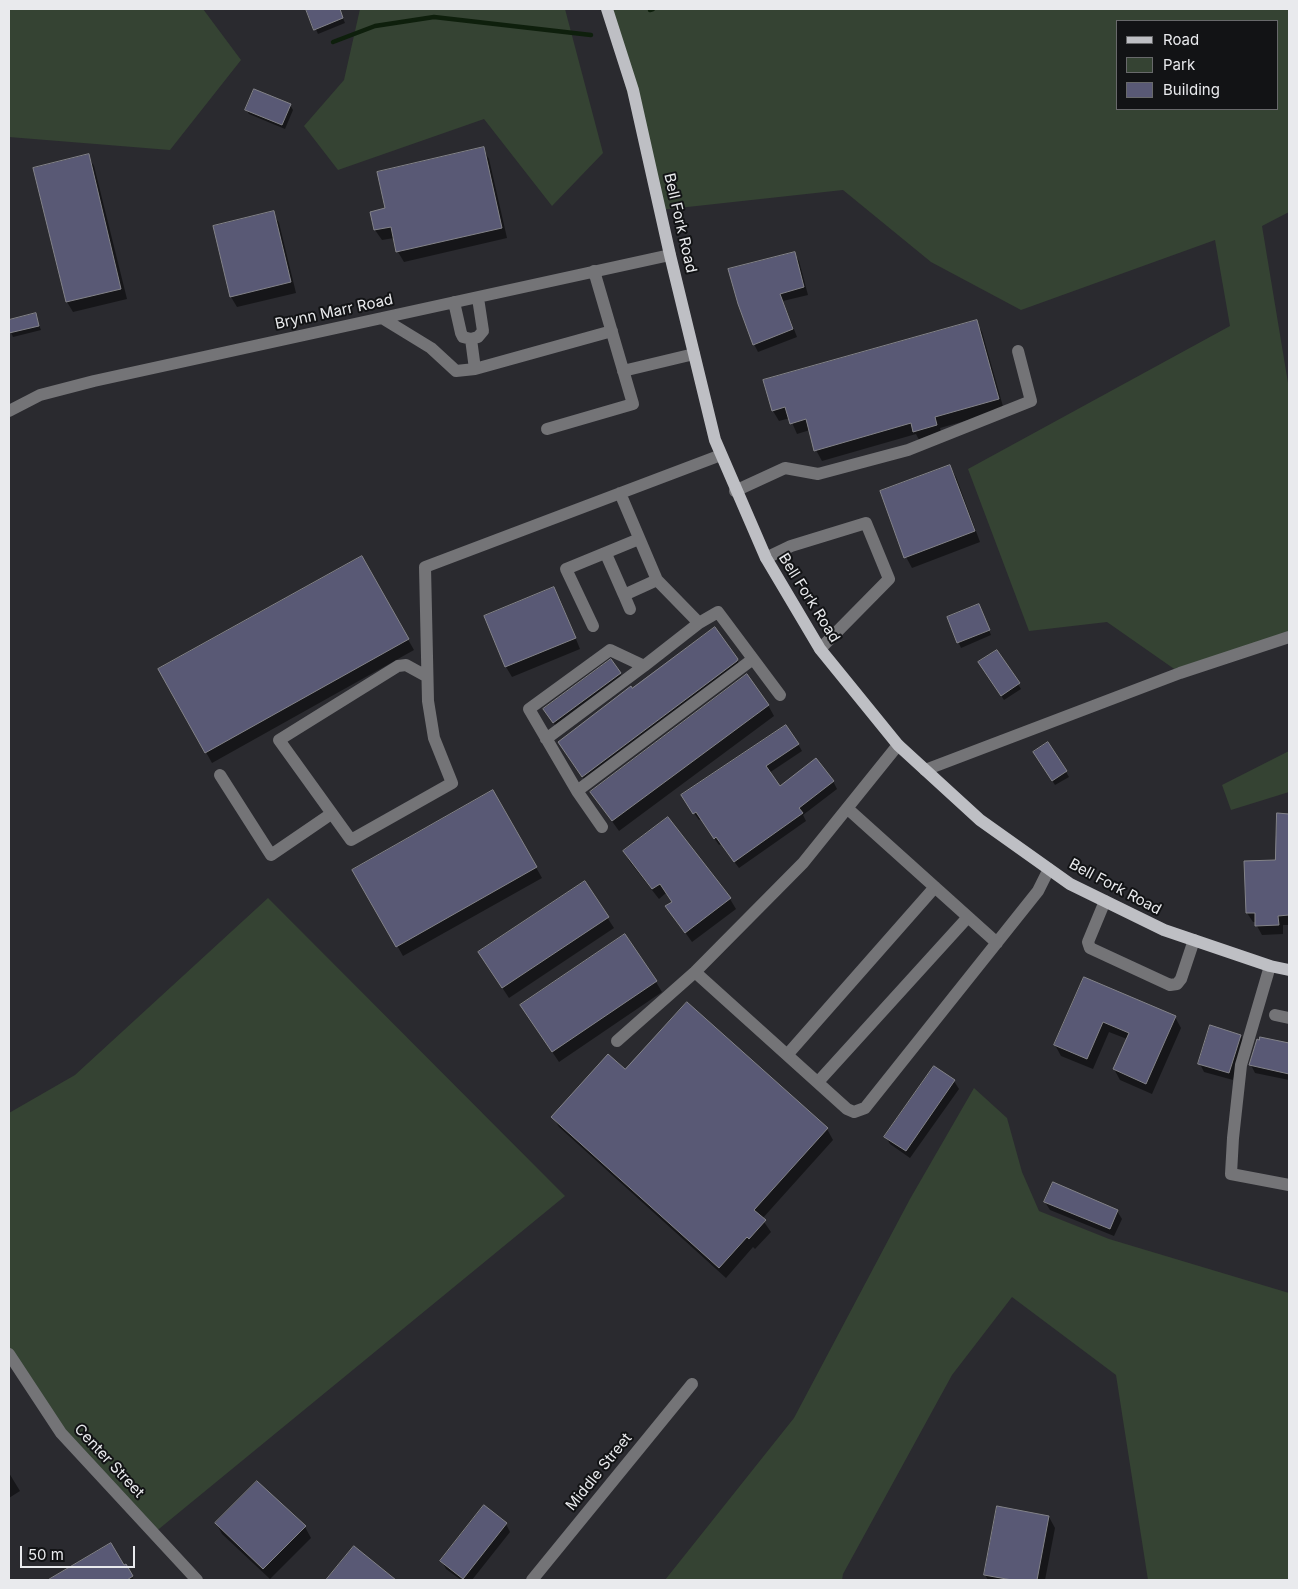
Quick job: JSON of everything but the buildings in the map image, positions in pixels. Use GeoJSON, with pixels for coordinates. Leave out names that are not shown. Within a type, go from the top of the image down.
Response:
{"type":"FeatureCollection","features":[{"type":"Feature","properties":{"kind":"main road","name":"Bell Fork Road"},"geometry":{"type":"LineString","coordinates":[[608,9],[634,90],[670,255],[715,440],[735,491],[766,558],[820,649],[898,746],[980,820],[1070,884],[1164,930],[1270,966],[1289,970]]}},
{"type":"Feature","properties":{"kind":"street","name":"Brynn Marr Road"},"geometry":{"type":"LineString","coordinates":[[9,411],[40,395],[94,381],[670,255]]}},
{"type":"Feature","properties":{"kind":"street"},"geometry":{"type":"LineString","coordinates":[[547,429],[633,404],[594,272]]}},
{"type":"Feature","properties":{"kind":"street"},"geometry":{"type":"LineString","coordinates":[[454,302],[460,333],[463,337],[471,339],[478,337],[483,331],[478,298]]}},
{"type":"Feature","properties":{"kind":"street"},"geometry":{"type":"LineString","coordinates":[[382,318],[431,348],[456,371],[475,368],[612,332]]}},
{"type":"Feature","properties":{"kind":"street"},"geometry":{"type":"LineString","coordinates":[[471,339],[475,368]]}},
{"type":"Feature","properties":{"kind":"street"},"geometry":{"type":"LineString","coordinates":[[735,491],[785,468],[818,474],[908,450],[1031,401],[1018,351]]}},
{"type":"Feature","properties":{"kind":"street"},"geometry":{"type":"LineString","coordinates":[[623,371],[694,354]]}},
{"type":"Feature","properties":{"kind":"street"},"geometry":{"type":"LineString","coordinates":[[426,676],[406,665],[398,666],[279,740],[351,840],[452,783],[434,738],[428,701],[425,568],[721,455]]}},
{"type":"Feature","properties":{"kind":"street"},"geometry":{"type":"LineString","coordinates":[[620,493],[657,580],[699,623]]}},
{"type":"Feature","properties":{"kind":"street"},"geometry":{"type":"LineString","coordinates":[[766,558],[791,546],[866,523],[889,579],[820,649]]}},
{"type":"Feature","properties":{"kind":"street"},"geometry":{"type":"LineString","coordinates":[[594,626],[566,569],[639,539]]}},
{"type":"Feature","properties":{"kind":"street"},"geometry":{"type":"LineString","coordinates":[[606,554],[630,609]]}},
{"type":"Feature","properties":{"kind":"street"},"geometry":{"type":"LineString","coordinates":[[624,595],[657,580]]}},
{"type":"Feature","properties":{"kind":"street"},"geometry":{"type":"LineString","coordinates":[[546,739],[699,623],[718,612],[780,694]]}},
{"type":"Feature","properties":{"kind":"street"},"geometry":{"type":"LineString","coordinates":[[925,770],[1180,672],[1289,636]]}},
{"type":"Feature","properties":{"kind":"street"},"geometry":{"type":"LineString","coordinates":[[602,827],[577,791],[529,709],[610,650],[644,666]]}},
{"type":"Feature","properties":{"kind":"street"},"geometry":{"type":"LineString","coordinates":[[577,791],[753,659]]}},
{"type":"Feature","properties":{"kind":"street"},"geometry":{"type":"LineString","coordinates":[[617,1041],[695,972],[803,863],[898,746]]}},
{"type":"Feature","properties":{"kind":"street"},"geometry":{"type":"LineString","coordinates":[[220,775],[271,855],[331,814]]}},
{"type":"Feature","properties":{"kind":"street"},"geometry":{"type":"LineString","coordinates":[[848,809],[996,943]]}},
{"type":"Feature","properties":{"kind":"street"},"geometry":{"type":"LineString","coordinates":[[695,972],[847,1109],[854,1112],[864,1108],[1038,891],[1049,869]]}},
{"type":"Feature","properties":{"kind":"street"},"geometry":{"type":"LineString","coordinates":[[787,1055],[935,887]]}},
{"type":"Feature","properties":{"kind":"street"},"geometry":{"type":"LineString","coordinates":[[1105,901],[1088,942],[1090,948],[1170,985],[1177,984],[1181,979],[1194,940]]}},
{"type":"Feature","properties":{"kind":"street"},"geometry":{"type":"LineString","coordinates":[[818,1082],[968,917]]}},
{"type":"Feature","properties":{"kind":"street"},"geometry":{"type":"LineString","coordinates":[[1270,966],[1241,1065],[1233,1138],[1232,1174],[1289,1185]]}},
{"type":"Feature","properties":{"kind":"street"},"geometry":{"type":"LineString","coordinates":[[1275,1015],[1289,1018]]}},
{"type":"Feature","properties":{"kind":"street","name":"Center Street"},"geometry":{"type":"LineString","coordinates":[[9,1354],[61,1433],[197,1580]]}},
{"type":"Feature","properties":{"kind":"street","name":"Middle Street"},"geometry":{"type":"LineString","coordinates":[[532,1580],[692,1384]]}},
{"type":"Feature","properties":{"kind":"green space"},"geometry":{"type":"Polygon","coordinates":[[[9,9],[203,9],[241,60],[170,150],[9,137],[9,9]]]}},
{"type":"Feature","properties":{"kind":"green space"},"geometry":{"type":"Polygon","coordinates":[[[360,9],[565,9],[603,153],[552,206],[484,119],[338,170],[304,126],[344,80],[360,9]]]}},
{"type":"Feature","properties":{"kind":"green space"},"geometry":{"type":"Polygon","coordinates":[[[604,9],[1289,9],[1289,212],[1262,226],[1289,389],[1289,637],[1180,673],[1107,622],[1029,631],[968,469],[1230,326],[1215,240],[1021,310],[931,262],[843,190],[660,210],[604,9]]]}},
{"type":"Feature","properties":{"kind":"green space"},"geometry":{"type":"Polygon","coordinates":[[[1289,751],[1289,792],[1231,810],[1222,785],[1289,751]]]}},
{"type":"Feature","properties":{"kind":"green space"},"geometry":{"type":"Polygon","coordinates":[[[268,898],[565,1196],[154,1533],[61,1433],[9,1354],[9,1113],[75,1075],[268,898]]]}},
{"type":"Feature","properties":{"kind":"green space"},"geometry":{"type":"Polygon","coordinates":[[[974,1088],[1007,1118],[1022,1172],[1039,1211],[1109,1239],[1289,1293],[1289,1580],[1148,1580],[1116,1375],[1012,1297],[952,1375],[843,1574],[842,1580],[665,1580],[794,1418],[910,1199],[974,1088]]]}},
{"type":"Feature","properties":{"kind":"waterway"},"geometry":{"type":"LineString","coordinates":[[333,42],[375,26],[434,17],[591,35]]}}]}
